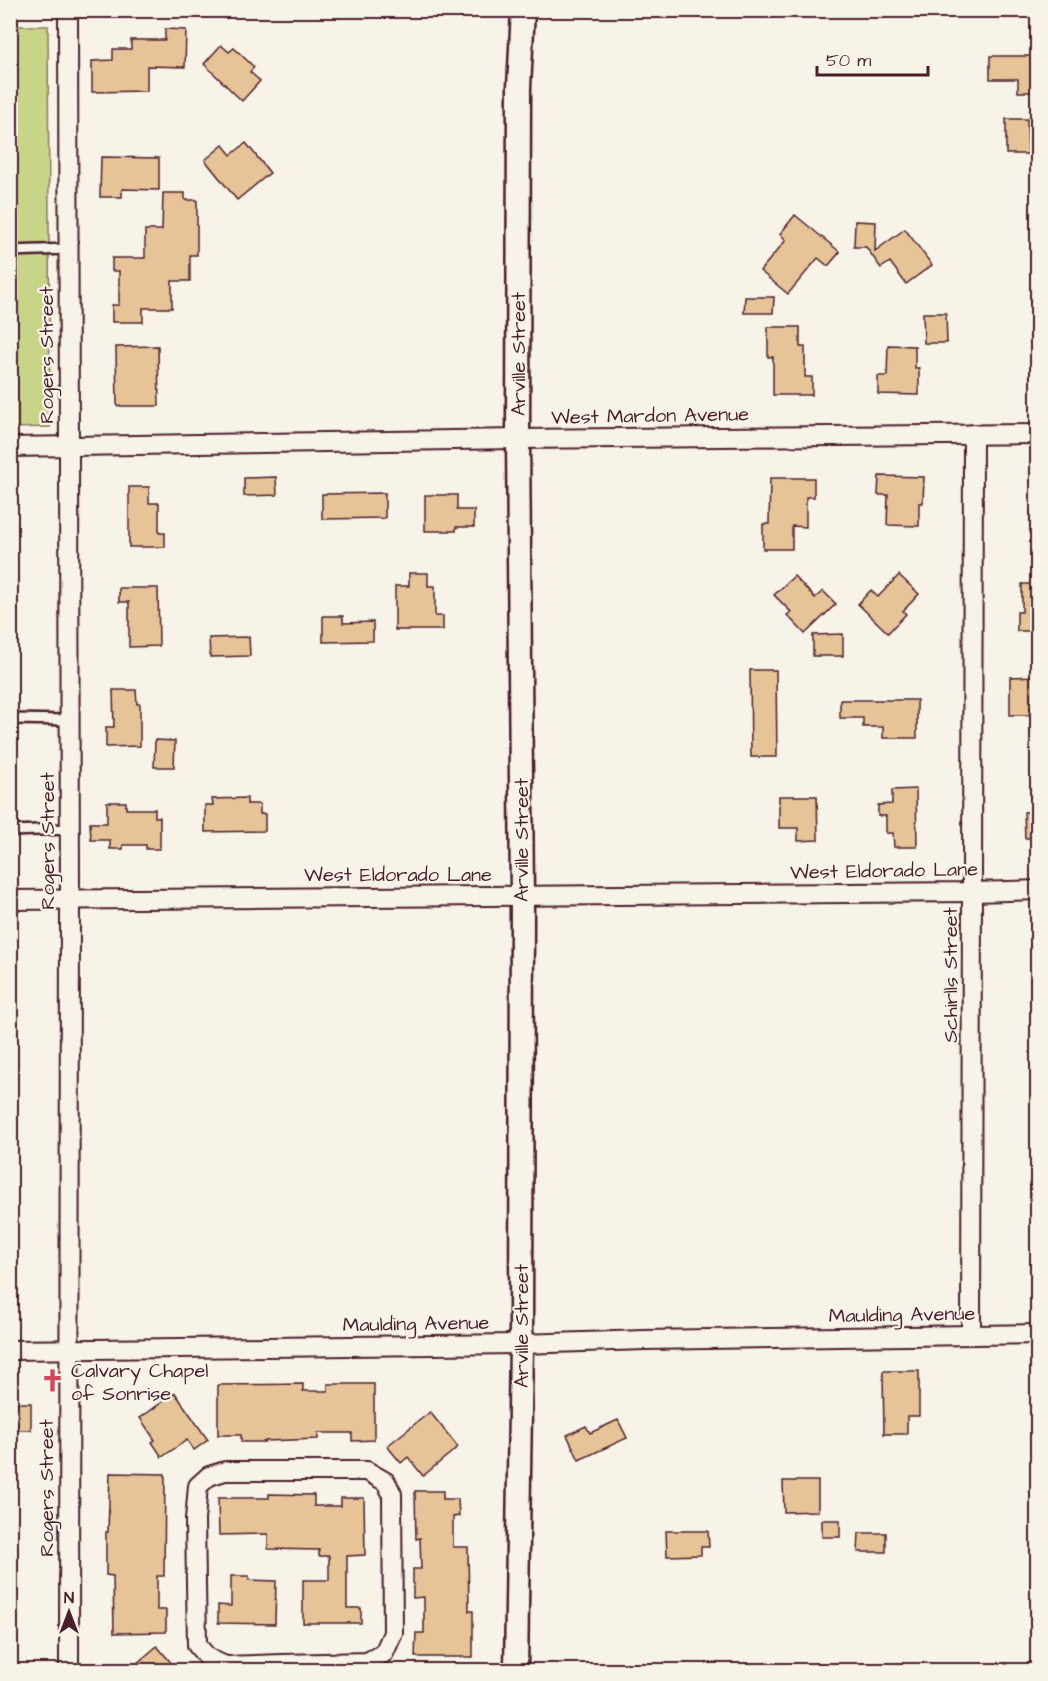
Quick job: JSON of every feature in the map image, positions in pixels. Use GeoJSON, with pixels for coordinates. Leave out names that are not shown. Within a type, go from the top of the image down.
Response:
{"type":"FeatureCollection","features":[{"type":"Feature","properties":{"kind":"street","name":"Rogers Street"},"geometry":{"type":"LineString","coordinates":[[68,10],[69,1671]]}},
{"type":"Feature","properties":{"kind":"street","name":"Arville Street"},"geometry":{"type":"LineString","coordinates":[[516,1671],[521,1344],[522,896],[518,439],[519,87],[523,10]]}},
{"type":"Feature","properties":{"kind":"street","name":"Schirlls Street"},"geometry":{"type":"LineString","coordinates":[[971,1335],[973,434]]}},
{"type":"Feature","properties":{"kind":"street","name":"West Mardon Avenue"},"geometry":{"type":"LineString","coordinates":[[10,447],[1038,434]]}},
{"type":"Feature","properties":{"kind":"street","name":"West Eldorado Lane"},"geometry":{"type":"LineString","coordinates":[[10,900],[1038,890]]}},
{"type":"Feature","properties":{"kind":"street","name":"Maulding Avenue"},"geometry":{"type":"LineString","coordinates":[[10,1350],[521,1344],[1038,1334]]}},
{"type":"Feature","properties":{"kind":"street"},"geometry":{"type":"LineString","coordinates":[[225,1471],[367,1471],[386,1482],[392,1494],[393,1633],[384,1653],[367,1662],[281,1668],[225,1666],[208,1658],[198,1645],[195,1520],[198,1486],[209,1476],[225,1471]]}},
{"type":"Feature","properties":{"kind":"lane"},"geometry":{"type":"LineString","coordinates":[[10,251],[69,249]]}},
{"type":"Feature","properties":{"kind":"lane"},"geometry":{"type":"LineString","coordinates":[[10,719],[69,720]]}},
{"type":"Feature","properties":{"kind":"lane"},"geometry":{"type":"LineString","coordinates":[[10,831],[70,829]]}},
{"type":"Feature","properties":{"kind":"green space"},"geometry":{"type":"Polygon","coordinates":[[[10,26],[48,26],[50,427],[11,428],[10,26]]]}},
{"type":"Feature","properties":{"kind":"building"},"geometry":{"type":"Polygon","coordinates":[[[165,29],[186,30],[185,67],[147,66],[147,91],[92,92],[92,61],[113,60],[113,49],[131,49],[131,40],[165,40],[165,29]]]}},
{"type":"Feature","properties":{"kind":"building"},"geometry":{"type":"Polygon","coordinates":[[[221,45],[229,52],[234,48],[254,67],[250,72],[260,81],[242,101],[204,64],[221,45]]]}},
{"type":"Feature","properties":{"kind":"building"},"geometry":{"type":"Polygon","coordinates":[[[990,56],[1038,56],[1038,78],[1034,78],[1034,92],[1018,92],[1018,79],[990,79],[990,56]]]}},
{"type":"Feature","properties":{"kind":"building"},"geometry":{"type":"Polygon","coordinates":[[[1006,119],[1027,119],[1028,154],[1006,154],[1006,119]]]}},
{"type":"Feature","properties":{"kind":"building"},"geometry":{"type":"Polygon","coordinates":[[[246,143],[270,173],[237,200],[205,160],[223,145],[231,155],[246,143]]]}},
{"type":"Feature","properties":{"kind":"building"},"geometry":{"type":"Polygon","coordinates":[[[101,157],[159,158],[159,190],[122,189],[122,197],[100,197],[101,157]]]}},
{"type":"Feature","properties":{"kind":"building"},"geometry":{"type":"Polygon","coordinates":[[[163,193],[185,193],[185,200],[197,200],[197,255],[190,255],[190,281],[172,281],[172,308],[143,308],[143,322],[112,322],[112,305],[119,305],[119,271],[112,271],[112,258],[145,258],[145,230],[162,230],[163,193]]]}},
{"type":"Feature","properties":{"kind":"building"},"geometry":{"type":"Polygon","coordinates":[[[795,215],[840,252],[828,266],[818,258],[788,294],[760,271],[786,240],[780,234],[795,215]]]}},
{"type":"Feature","properties":{"kind":"building"},"geometry":{"type":"Polygon","coordinates":[[[855,221],[876,222],[875,251],[905,229],[932,265],[906,284],[890,262],[881,268],[866,247],[854,247],[855,221]]]}},
{"type":"Feature","properties":{"kind":"building"},"geometry":{"type":"Polygon","coordinates":[[[745,297],[774,297],[773,313],[744,313],[745,297]]]}},
{"type":"Feature","properties":{"kind":"building"},"geometry":{"type":"Polygon","coordinates":[[[923,313],[946,313],[947,343],[924,343],[923,313]]]}},
{"type":"Feature","properties":{"kind":"building"},"geometry":{"type":"Polygon","coordinates":[[[768,327],[800,327],[800,347],[805,347],[805,377],[812,377],[812,395],[773,395],[773,357],[768,357],[768,327]]]}},
{"type":"Feature","properties":{"kind":"building"},"geometry":{"type":"Polygon","coordinates":[[[888,345],[915,346],[915,368],[919,368],[919,395],[878,394],[878,376],[887,376],[888,345]]]}},
{"type":"Feature","properties":{"kind":"building"},"geometry":{"type":"Polygon","coordinates":[[[158,346],[159,406],[117,406],[116,347],[158,346]]]}},
{"type":"Feature","properties":{"kind":"building"},"geometry":{"type":"Polygon","coordinates":[[[879,476],[924,477],[923,503],[919,503],[919,526],[887,525],[888,495],[878,495],[879,476]]]}},
{"type":"Feature","properties":{"kind":"building"},"geometry":{"type":"Polygon","coordinates":[[[276,477],[277,495],[244,496],[244,478],[276,477]]]}},
{"type":"Feature","properties":{"kind":"building"},"geometry":{"type":"Polygon","coordinates":[[[770,478],[814,478],[814,497],[806,497],[806,527],[792,526],[792,549],[763,549],[763,524],[769,524],[770,478]]]}},
{"type":"Feature","properties":{"kind":"building"},"geometry":{"type":"Polygon","coordinates":[[[129,487],[149,487],[149,503],[159,503],[159,533],[165,533],[165,547],[129,547],[129,487]]]}},
{"type":"Feature","properties":{"kind":"building"},"geometry":{"type":"Polygon","coordinates":[[[385,493],[385,518],[322,519],[322,494],[385,493]]]}},
{"type":"Feature","properties":{"kind":"building"},"geometry":{"type":"Polygon","coordinates":[[[425,495],[457,495],[457,510],[474,510],[474,527],[456,527],[456,531],[425,531],[425,495]]]}},
{"type":"Feature","properties":{"kind":"building"},"geometry":{"type":"Polygon","coordinates":[[[409,573],[428,573],[428,586],[435,586],[435,616],[443,616],[443,630],[395,630],[395,586],[409,586],[409,573]]]}},
{"type":"Feature","properties":{"kind":"building"},"geometry":{"type":"Polygon","coordinates":[[[899,575],[919,594],[903,611],[906,614],[888,633],[858,604],[871,590],[878,597],[899,575]]]}},
{"type":"Feature","properties":{"kind":"building"},"geometry":{"type":"Polygon","coordinates":[[[794,576],[815,598],[823,591],[836,604],[805,634],[787,615],[791,612],[774,595],[794,576]]]}},
{"type":"Feature","properties":{"kind":"building"},"geometry":{"type":"Polygon","coordinates":[[[1022,584],[1038,584],[1038,631],[1017,631],[1017,612],[1022,612],[1022,584]]]}},
{"type":"Feature","properties":{"kind":"building"},"geometry":{"type":"Polygon","coordinates":[[[119,588],[158,588],[159,646],[129,647],[129,602],[119,602],[119,588]]]}},
{"type":"Feature","properties":{"kind":"building"},"geometry":{"type":"Polygon","coordinates":[[[323,616],[343,616],[343,623],[373,622],[373,641],[323,642],[323,616]]]}},
{"type":"Feature","properties":{"kind":"building"},"geometry":{"type":"Polygon","coordinates":[[[843,634],[843,656],[813,656],[813,635],[843,634]]]}},
{"type":"Feature","properties":{"kind":"building"},"geometry":{"type":"Polygon","coordinates":[[[249,637],[250,656],[210,657],[209,638],[249,637]]]}},
{"type":"Feature","properties":{"kind":"building"},"geometry":{"type":"Polygon","coordinates":[[[750,670],[776,670],[777,757],[751,757],[750,670]]]}},
{"type":"Feature","properties":{"kind":"building"},"geometry":{"type":"Polygon","coordinates":[[[1038,676],[1038,708],[1031,708],[1031,715],[1010,715],[1010,677],[1038,676]]]}},
{"type":"Feature","properties":{"kind":"building"},"geometry":{"type":"Polygon","coordinates":[[[113,690],[136,690],[137,704],[140,704],[140,746],[106,747],[106,727],[114,727],[113,690]]]}},
{"type":"Feature","properties":{"kind":"building"},"geometry":{"type":"Polygon","coordinates":[[[840,700],[917,700],[917,738],[883,738],[883,727],[863,727],[863,718],[840,718],[840,700]]]}},
{"type":"Feature","properties":{"kind":"building"},"geometry":{"type":"Polygon","coordinates":[[[155,740],[175,741],[174,767],[154,767],[155,740]]]}},
{"type":"Feature","properties":{"kind":"building"},"geometry":{"type":"Polygon","coordinates":[[[916,789],[917,847],[894,847],[893,833],[886,833],[886,816],[878,816],[878,805],[892,804],[892,790],[916,789]]]}},
{"type":"Feature","properties":{"kind":"building"},"geometry":{"type":"Polygon","coordinates":[[[779,796],[817,796],[818,840],[798,841],[798,828],[779,828],[779,796]]]}},
{"type":"Feature","properties":{"kind":"building"},"geometry":{"type":"Polygon","coordinates":[[[247,798],[247,804],[260,804],[260,814],[265,814],[265,831],[205,832],[205,805],[213,805],[212,799],[247,798]]]}},
{"type":"Feature","properties":{"kind":"building"},"geometry":{"type":"Polygon","coordinates":[[[107,802],[126,802],[126,809],[155,809],[155,817],[160,817],[160,849],[146,849],[146,845],[123,845],[123,849],[110,849],[110,840],[91,840],[90,823],[107,823],[107,802]]]}},
{"type":"Feature","properties":{"kind":"building"},"geometry":{"type":"Polygon","coordinates":[[[1038,811],[1038,838],[1025,838],[1024,812],[1038,811]]]}},
{"type":"Feature","properties":{"kind":"building"},"geometry":{"type":"Polygon","coordinates":[[[883,1371],[919,1371],[919,1416],[907,1416],[907,1434],[884,1434],[883,1371]]]}},
{"type":"Feature","properties":{"kind":"building"},"geometry":{"type":"Polygon","coordinates":[[[303,1384],[303,1391],[328,1391],[328,1384],[374,1384],[374,1440],[352,1441],[352,1433],[318,1433],[318,1439],[265,1442],[241,1442],[241,1435],[218,1435],[218,1385],[303,1384]]]}},
{"type":"Feature","properties":{"kind":"building"},"geometry":{"type":"Polygon","coordinates":[[[175,1393],[208,1440],[194,1450],[187,1440],[162,1457],[152,1442],[155,1440],[140,1418],[175,1393]]]}},
{"type":"Feature","properties":{"kind":"building"},"geometry":{"type":"Polygon","coordinates":[[[10,1403],[31,1403],[31,1430],[10,1430],[10,1403]]]}},
{"type":"Feature","properties":{"kind":"building"},"geometry":{"type":"Polygon","coordinates":[[[430,1412],[458,1447],[423,1476],[408,1457],[401,1463],[387,1446],[430,1412]]]}},
{"type":"Feature","properties":{"kind":"building"},"geometry":{"type":"Polygon","coordinates":[[[618,1420],[627,1438],[579,1460],[567,1435],[586,1426],[590,1433],[618,1420]]]}},
{"type":"Feature","properties":{"kind":"building"},"geometry":{"type":"Polygon","coordinates":[[[110,1473],[165,1474],[164,1576],[157,1576],[157,1610],[166,1610],[166,1632],[114,1633],[113,1576],[106,1575],[110,1473]]]}},
{"type":"Feature","properties":{"kind":"building"},"geometry":{"type":"Polygon","coordinates":[[[783,1481],[818,1481],[818,1511],[784,1512],[783,1481]]]}},
{"type":"Feature","properties":{"kind":"building"},"geometry":{"type":"Polygon","coordinates":[[[415,1491],[443,1491],[443,1499],[458,1499],[459,1516],[453,1517],[453,1547],[468,1547],[469,1611],[473,1611],[473,1657],[415,1657],[416,1633],[424,1633],[424,1597],[413,1598],[413,1569],[421,1569],[420,1538],[416,1539],[415,1491]]]}},
{"type":"Feature","properties":{"kind":"building"},"geometry":{"type":"Polygon","coordinates":[[[269,1494],[314,1495],[314,1506],[341,1506],[341,1498],[364,1498],[365,1555],[347,1556],[347,1608],[361,1608],[361,1623],[303,1623],[303,1580],[329,1580],[329,1556],[319,1556],[319,1550],[268,1549],[268,1534],[219,1535],[218,1498],[269,1498],[269,1494]]]}},
{"type":"Feature","properties":{"kind":"building"},"geometry":{"type":"Polygon","coordinates":[[[822,1520],[840,1520],[840,1537],[822,1537],[822,1520]]]}},
{"type":"Feature","properties":{"kind":"building"},"geometry":{"type":"Polygon","coordinates":[[[666,1531],[708,1531],[709,1547],[701,1547],[701,1555],[667,1556],[666,1531]]]}},
{"type":"Feature","properties":{"kind":"building"},"geometry":{"type":"Polygon","coordinates":[[[859,1533],[886,1533],[886,1552],[858,1552],[859,1533]]]}},
{"type":"Feature","properties":{"kind":"building"},"geometry":{"type":"Polygon","coordinates":[[[231,1576],[249,1576],[249,1580],[276,1581],[275,1624],[218,1623],[218,1605],[231,1606],[231,1576]]]}},
{"type":"Feature","properties":{"kind":"building"},"geometry":{"type":"Polygon","coordinates":[[[157,1646],[178,1671],[128,1671],[157,1646]]]}},
{"type":"Feature","properties":{"kind":"place","name":"Calvary Chapel of Sonrise"},"geometry":{"type":"Point","coordinates":[53,1381]}}]}
